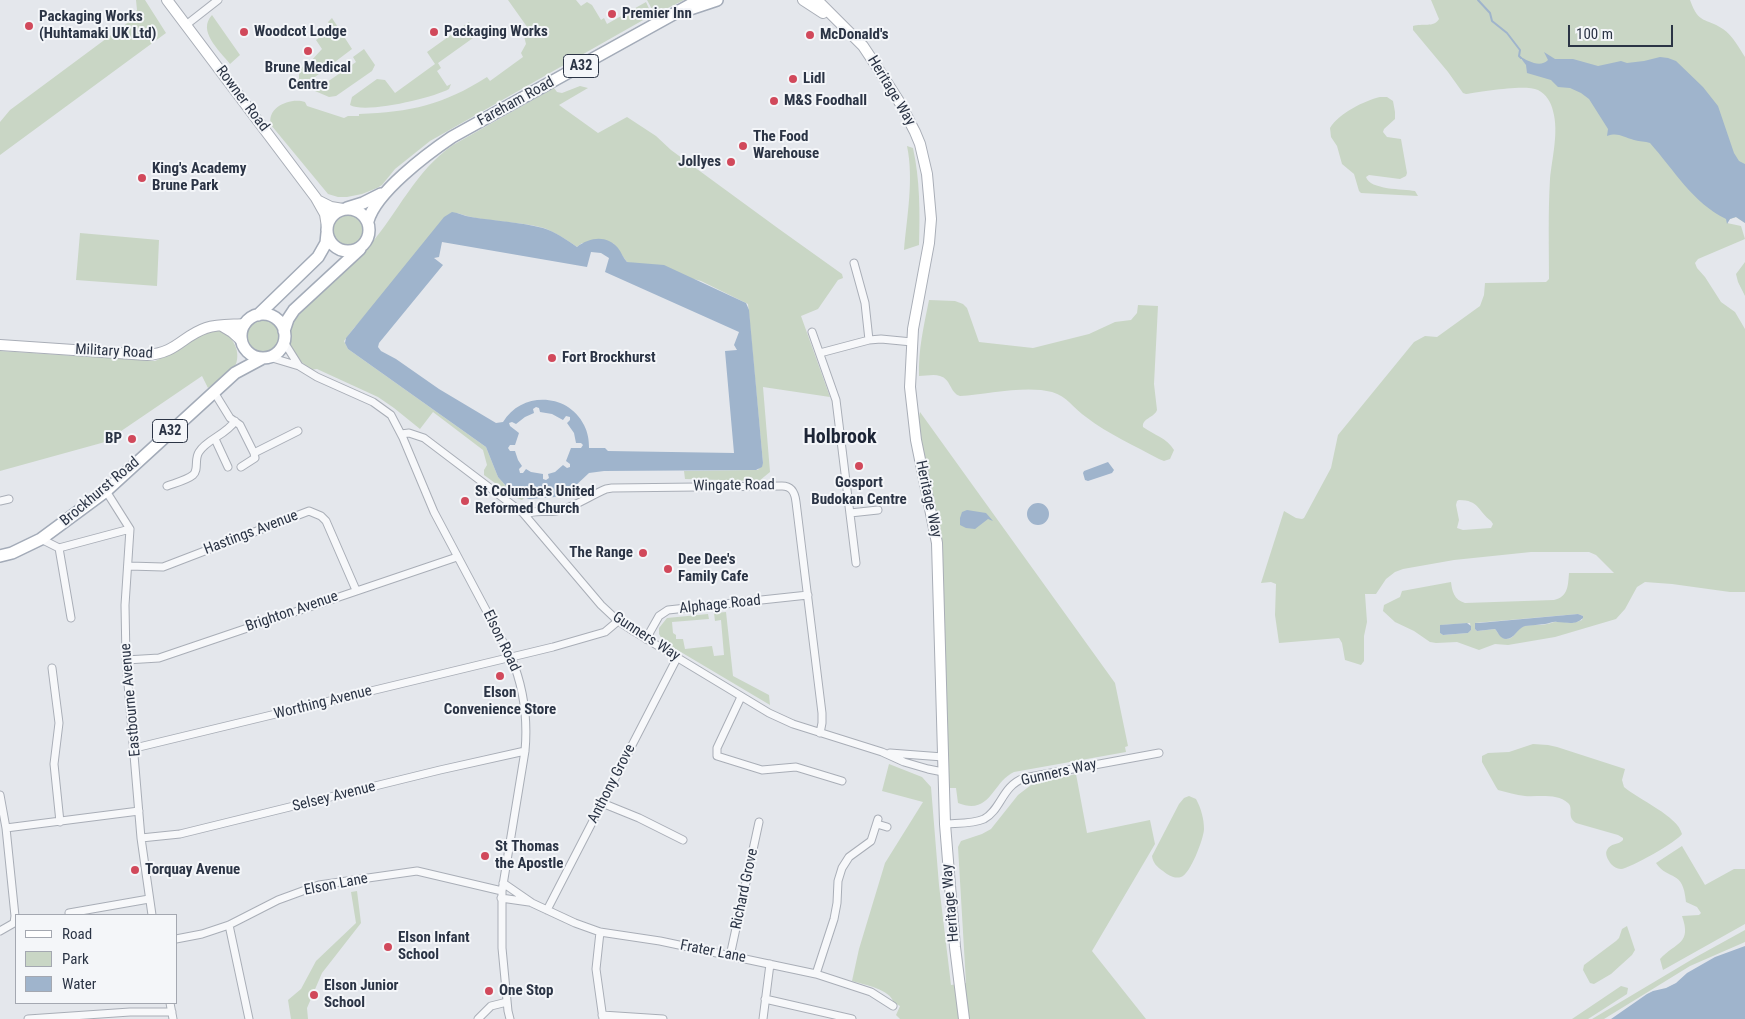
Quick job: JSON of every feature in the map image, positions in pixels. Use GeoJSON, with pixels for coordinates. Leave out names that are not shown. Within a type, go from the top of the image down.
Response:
{"type":"FeatureCollection","features":[{"type":"Feature","properties":{"kind":"main road","name":"Fareham Road"},"geometry":{"type":"LineString","coordinates":[[679,12],[703,6],[717,0]]}},
{"type":"Feature","properties":{"kind":"main road","name":"Fareham Road"},"geometry":{"type":"LineString","coordinates":[[368,221],[375,206],[388,190],[432,150],[452,137],[575,70],[633,35],[698,1]]}},
{"type":"Feature","properties":{"kind":"main road","name":"Fareham Road"},"geometry":{"type":"LineString","coordinates":[[344,209],[368,202],[388,190]]}},
{"type":"Feature","properties":{"kind":"main road"},"geometry":{"type":"LineString","coordinates":[[258,315],[318,257],[326,243],[327,230],[332,216],[344,209],[357,210],[364,215],[368,221],[369,234],[362,246],[294,310],[288,319],[284,336],[281,348],[266,358],[256,357],[244,345],[242,329],[251,318],[265,314],[277,320],[284,336]]}},
{"type":"Feature","properties":{"kind":"main road"},"geometry":{"type":"LineString","coordinates":[[327,230],[332,243],[341,250],[352,250],[362,246]]}},
{"type":"Feature","properties":{"kind":"main road","name":"Brockhurst Road"},"geometry":{"type":"LineString","coordinates":[[235,373],[244,345]]}},
{"type":"Feature","properties":{"kind":"main road","name":"Brockhurst Road"},"geometry":{"type":"LineString","coordinates":[[0,556],[12,553],[41,539],[106,491],[235,373],[266,358]]}},
{"type":"Feature","properties":{"kind":"street","name":"Rowner Road"},"geometry":{"type":"LineString","coordinates":[[167,0],[316,198],[325,214],[327,230]]}},
{"type":"Feature","properties":{"kind":"street"},"geometry":{"type":"LineString","coordinates":[[186,25],[218,0]]}},
{"type":"Feature","properties":{"kind":"street","name":"Heritage Way"},"geometry":{"type":"LineString","coordinates":[[804,0],[843,26]]}},
{"type":"Feature","properties":{"kind":"street","name":"Heritage Way"},"geometry":{"type":"LineString","coordinates":[[819,2],[862,46],[900,103],[918,138],[924,156],[930,193],[930,235],[912,342],[910,387],[916,440],[938,543],[945,824],[961,998],[966,1019]]}},
{"type":"Feature","properties":{"kind":"street","name":"Rowner Road"},"geometry":{"type":"LineString","coordinates":[[316,198],[331,207],[344,209]]}},
{"type":"Feature","properties":{"kind":"street"},"geometry":{"type":"LineString","coordinates":[[854,263],[865,303],[869,340]]}},
{"type":"Feature","properties":{"kind":"street","name":"Military Road"},"geometry":{"type":"LineString","coordinates":[[0,345],[147,355],[160,354],[173,349],[197,332],[208,327],[245,324]]}},
{"type":"Feature","properties":{"kind":"street"},"geometry":{"type":"LineString","coordinates":[[221,326],[232,332],[244,345]]}},
{"type":"Feature","properties":{"kind":"street"},"geometry":{"type":"LineString","coordinates":[[812,332],[836,400],[856,563]]}},
{"type":"Feature","properties":{"kind":"street","name":"Elson Road"},"geometry":{"type":"LineString","coordinates":[[284,336],[299,366]]}},
{"type":"Feature","properties":{"kind":"street"},"geometry":{"type":"LineString","coordinates":[[820,353],[869,340],[884,339],[912,342]]}},
{"type":"Feature","properties":{"kind":"street","name":"Elson Road"},"geometry":{"type":"LineString","coordinates":[[266,358],[299,366],[316,377],[384,409],[392,416],[434,512],[511,657],[518,674],[525,702],[527,732],[502,891],[502,948],[510,1019]]}},
{"type":"Feature","properties":{"kind":"street"},"geometry":{"type":"LineString","coordinates":[[214,392],[230,418],[240,425],[254,453],[255,458],[241,467]]}},
{"type":"Feature","properties":{"kind":"street"},"geometry":{"type":"LineString","coordinates":[[168,486],[193,475],[196,470],[195,460],[198,453],[229,429],[235,422]]}},
{"type":"Feature","properties":{"kind":"street"},"geometry":{"type":"LineString","coordinates":[[254,453],[298,431]]}},
{"type":"Feature","properties":{"kind":"street","name":"Gunners Way"},"geometry":{"type":"LineString","coordinates":[[401,434],[409,433],[424,438],[526,515],[594,597],[618,620],[646,639],[741,697],[793,724],[882,752],[928,770],[943,772]]}},
{"type":"Feature","properties":{"kind":"street"},"geometry":{"type":"LineString","coordinates":[[215,439],[228,466]]}},
{"type":"Feature","properties":{"kind":"street","name":"Wingate Road"},"geometry":{"type":"LineString","coordinates":[[526,515],[530,512],[562,510],[612,488],[787,486],[793,491],[796,502],[822,713],[820,733]]}},
{"type":"Feature","properties":{"kind":"street"},"geometry":{"type":"LineString","coordinates":[[41,539],[59,548],[130,529],[106,491]]}},
{"type":"Feature","properties":{"kind":"street"},"geometry":{"type":"LineString","coordinates":[[0,501],[9,499]]}},
{"type":"Feature","properties":{"kind":"street"},"geometry":{"type":"LineString","coordinates":[[850,513],[878,510]]}},
{"type":"Feature","properties":{"kind":"street","name":"Hastings Avenue"},"geometry":{"type":"LineString","coordinates":[[129,566],[163,567],[309,511],[321,516],[326,521],[356,590]]}},
{"type":"Feature","properties":{"kind":"street","name":"Eastbourne Avenue"},"geometry":{"type":"LineString","coordinates":[[130,529],[125,605],[126,660],[135,748],[141,838],[152,914]]}},
{"type":"Feature","properties":{"kind":"street"},"geometry":{"type":"LineString","coordinates":[[59,548],[71,618]]}},
{"type":"Feature","properties":{"kind":"street","name":"Brighton Avenue"},"geometry":{"type":"LineString","coordinates":[[126,660],[159,658],[457,557]]}},
{"type":"Feature","properties":{"kind":"street","name":"Alphage Road"},"geometry":{"type":"LineString","coordinates":[[646,639],[659,616],[668,610],[808,595]]}},
{"type":"Feature","properties":{"kind":"street","name":"Worthing Avenue"},"geometry":{"type":"LineString","coordinates":[[135,748],[578,640],[605,632],[618,620]]}},
{"type":"Feature","properties":{"kind":"street","name":"Anthony Grove"},"geometry":{"type":"LineString","coordinates":[[547,910],[677,658]]}},
{"type":"Feature","properties":{"kind":"street"},"geometry":{"type":"LineString","coordinates":[[52,668],[59,723],[54,764],[60,822]]}},
{"type":"Feature","properties":{"kind":"street"},"geometry":{"type":"LineString","coordinates":[[741,697],[717,748],[717,756],[762,770],[796,767],[842,781]]}},
{"type":"Feature","properties":{"kind":"street","name":"Selsey Avenue"},"geometry":{"type":"LineString","coordinates":[[141,838],[180,834],[525,751]]}},
{"type":"Feature","properties":{"kind":"street","name":"Gunners Way"},"geometry":{"type":"LineString","coordinates":[[882,752],[943,757]]}},
{"type":"Feature","properties":{"kind":"street","name":"Gunners Way"},"geometry":{"type":"LineString","coordinates":[[945,824],[984,819],[992,812],[1011,785],[1024,778],[1159,752]]}},
{"type":"Feature","properties":{"kind":"street"},"geometry":{"type":"LineString","coordinates":[[0,795],[6,828],[15,916],[14,923],[0,931]]}},
{"type":"Feature","properties":{"kind":"street"},"geometry":{"type":"LineString","coordinates":[[602,803],[639,818],[683,840]]}},
{"type":"Feature","properties":{"kind":"street"},"geometry":{"type":"LineString","coordinates":[[6,828],[139,812]]}},
{"type":"Feature","properties":{"kind":"street","name":"Richard Grove"},"geometry":{"type":"LineString","coordinates":[[730,956],[759,822]]}},
{"type":"Feature","properties":{"kind":"street"},"geometry":{"type":"LineString","coordinates":[[816,974],[834,919],[838,882],[842,868],[849,857],[871,841],[877,822],[887,827]]}},
{"type":"Feature","properties":{"kind":"street","name":"Elson Lane"},"geometry":{"type":"LineString","coordinates":[[178,939],[202,934],[229,925],[278,900],[313,887],[418,871],[502,891]]}},
{"type":"Feature","properties":{"kind":"street","name":"Frater Lane"},"geometry":{"type":"LineString","coordinates":[[502,891],[600,932],[660,941],[816,974],[872,992],[893,1006]]}},
{"type":"Feature","properties":{"kind":"street","name":"Frater Lane"},"geometry":{"type":"LineString","coordinates":[[502,891],[532,903]]}},
{"type":"Feature","properties":{"kind":"street"},"geometry":{"type":"LineString","coordinates":[[69,913],[149,899]]}},
{"type":"Feature","properties":{"kind":"street"},"geometry":{"type":"LineString","coordinates":[[229,925],[249,1019]]}},
{"type":"Feature","properties":{"kind":"street"},"geometry":{"type":"LineString","coordinates":[[600,932],[596,968],[602,1017],[663,1019]]}},
{"type":"Feature","properties":{"kind":"street"},"geometry":{"type":"LineString","coordinates":[[763,1019],[770,964]]}},
{"type":"Feature","properties":{"kind":"street"},"geometry":{"type":"LineString","coordinates":[[766,999],[852,1019]]}},
{"type":"Feature","properties":{"kind":"street"},"geometry":{"type":"LineString","coordinates":[[478,1019],[491,1006],[507,1002]]}},
{"type":"Feature","properties":{"kind":"street"},"geometry":{"type":"LineString","coordinates":[[28,1019],[130,1012],[172,1016]]}},
{"type":"Feature","properties":{"kind":"green space"},"geometry":{"type":"Polygon","coordinates":[[[136,0],[145,0],[166,33],[0,155],[0,122],[10,110],[130,21],[137,10],[136,0]]]}},
{"type":"Feature","properties":{"kind":"green space"},"geometry":{"type":"Polygon","coordinates":[[[508,0],[576,0],[581,6],[587,2],[592,5],[601,20],[604,18],[607,24],[646,2],[652,15],[430,141],[395,169],[382,185],[362,194],[338,197],[328,194],[271,125],[272,113],[276,108],[287,102],[305,102],[307,106],[344,118],[359,116],[359,114],[411,109],[456,94],[487,77],[490,81],[523,57],[521,53],[526,44],[524,36],[530,31],[508,0]]]}},
{"type":"Feature","properties":{"kind":"green space"},"geometry":{"type":"Polygon","coordinates":[[[647,0],[684,0],[654,13],[647,0]]]}},
{"type":"Feature","properties":{"kind":"green space"},"geometry":{"type":"Polygon","coordinates":[[[1431,0],[1690,0],[1696,13],[1727,32],[1745,57],[1745,198],[1726,183],[1709,165],[1693,133],[1675,125],[1668,114],[1606,82],[1586,76],[1566,78],[1548,70],[1537,68],[1520,58],[1534,71],[1548,74],[1564,81],[1594,81],[1662,117],[1671,128],[1683,134],[1710,174],[1745,208],[1745,223],[1736,217],[1730,219],[1727,223],[1741,226],[1745,239],[1698,259],[1695,263],[1721,302],[1735,312],[1745,329],[1745,592],[1645,582],[1637,587],[1625,609],[1616,619],[1555,637],[1508,645],[1495,644],[1479,650],[1457,642],[1430,642],[1414,631],[1395,622],[1383,611],[1384,605],[1400,597],[1402,591],[1451,582],[1456,597],[1465,603],[1554,600],[1559,599],[1565,594],[1569,573],[1614,573],[1596,555],[1589,552],[1531,552],[1454,560],[1403,569],[1386,579],[1376,594],[1365,594],[1367,622],[1364,636],[1364,661],[1361,665],[1345,660],[1342,643],[1339,638],[1279,643],[1275,615],[1276,584],[1271,582],[1261,583],[1284,511],[1296,518],[1304,518],[1331,468],[1338,435],[1414,342],[1425,336],[1437,337],[1480,306],[1484,295],[1485,283],[1546,282],[1549,279],[1549,191],[1555,128],[1551,104],[1543,94],[1532,88],[1463,93],[1413,30],[1413,26],[1431,24],[1439,19],[1431,0]],[[1459,500],[1456,505],[1459,520],[1457,528],[1463,530],[1491,528],[1493,524],[1478,507],[1466,500],[1459,500]],[[1578,614],[1475,623],[1477,631],[1495,629],[1499,635],[1509,639],[1524,626],[1544,625],[1555,622],[1574,622],[1582,620],[1583,616],[1578,614]],[[1470,623],[1441,625],[1440,633],[1443,635],[1468,633],[1471,630],[1470,623]]]}},
{"type":"Feature","properties":{"kind":"green space"},"geometry":{"type":"Polygon","coordinates":[[[212,15],[240,55],[230,64],[208,34],[208,21],[212,15]]]}},
{"type":"Feature","properties":{"kind":"green space"},"geometry":{"type":"Polygon","coordinates":[[[332,18],[352,49],[307,83],[300,86],[297,79],[299,79],[299,69],[310,62],[322,49],[316,40],[329,30],[328,22],[332,18]]]}},
{"type":"Feature","properties":{"kind":"green space"},"geometry":{"type":"Polygon","coordinates":[[[469,22],[474,30],[477,28],[480,33],[438,63],[441,68],[437,71],[447,86],[451,84],[449,89],[429,97],[399,104],[370,108],[350,105],[352,97],[377,79],[385,80],[395,93],[435,64],[427,52],[469,22]]]}},
{"type":"Feature","properties":{"kind":"green space"},"geometry":{"type":"Polygon","coordinates":[[[364,49],[375,65],[372,71],[336,96],[329,97],[315,91],[313,87],[316,83],[320,87],[356,62],[353,57],[364,49]]]}},
{"type":"Feature","properties":{"kind":"green space"},"geometry":{"type":"Polygon","coordinates":[[[580,86],[588,88],[559,105],[598,133],[627,117],[656,136],[671,150],[842,274],[843,278],[838,280],[818,309],[801,316],[830,397],[763,387],[770,472],[759,481],[685,479],[684,471],[758,470],[763,463],[748,304],[701,281],[627,262],[613,243],[582,243],[577,247],[544,228],[457,213],[344,341],[348,349],[486,447],[498,477],[506,486],[524,498],[522,500],[514,497],[484,475],[487,465],[483,450],[433,412],[420,429],[378,397],[317,369],[310,370],[292,349],[288,336],[292,323],[307,307],[314,295],[363,253],[417,180],[440,155],[453,145],[554,88],[557,92],[562,93],[580,86]]]}},
{"type":"Feature","properties":{"kind":"green space"},"geometry":{"type":"Polygon","coordinates":[[[1387,97],[1393,101],[1395,119],[1383,132],[1387,137],[1401,139],[1407,173],[1406,176],[1400,179],[1369,175],[1366,177],[1369,181],[1380,187],[1415,191],[1418,196],[1361,193],[1354,174],[1342,164],[1337,146],[1331,137],[1330,128],[1339,117],[1367,101],[1387,97]]]}},
{"type":"Feature","properties":{"kind":"green space"},"geometry":{"type":"Polygon","coordinates":[[[907,146],[913,148],[917,172],[919,245],[904,250],[910,184],[907,146]]]}},
{"type":"Feature","properties":{"kind":"green space"},"geometry":{"type":"Polygon","coordinates":[[[349,215],[360,220],[365,231],[360,242],[349,247],[338,242],[333,231],[338,220],[349,215]]]}},
{"type":"Feature","properties":{"kind":"green space"},"geometry":{"type":"Polygon","coordinates":[[[80,233],[159,240],[157,286],[76,280],[80,233]]]}},
{"type":"Feature","properties":{"kind":"green space"},"geometry":{"type":"Polygon","coordinates":[[[1745,262],[1745,296],[1736,274],[1745,262]]]}},
{"type":"Feature","properties":{"kind":"green space"},"geometry":{"type":"Polygon","coordinates":[[[929,300],[955,301],[963,304],[967,308],[979,342],[1033,348],[1089,334],[1115,322],[1131,320],[1137,313],[1138,305],[1158,306],[1154,384],[1157,410],[1144,422],[1143,427],[1171,446],[1174,450],[1170,459],[1164,461],[1159,459],[1112,434],[1082,414],[1062,396],[1052,392],[1031,389],[960,396],[940,376],[919,376],[920,347],[929,300]]]}},
{"type":"Feature","properties":{"kind":"green space"},"geometry":{"type":"Polygon","coordinates":[[[263,320],[274,325],[279,336],[274,347],[263,352],[252,347],[247,336],[252,325],[263,320]]]}},
{"type":"Feature","properties":{"kind":"green space"},"geometry":{"type":"Polygon","coordinates":[[[217,330],[228,335],[237,351],[237,362],[234,368],[222,379],[208,388],[202,376],[105,442],[0,471],[0,351],[155,361],[179,350],[201,334],[217,330]]]}},
{"type":"Feature","properties":{"kind":"green space"},"geometry":{"type":"Polygon","coordinates":[[[920,412],[1115,683],[1128,746],[1125,747],[1126,752],[1014,772],[984,802],[969,806],[958,803],[956,788],[949,788],[942,543],[935,503],[920,446],[918,423],[920,412]]]}},
{"type":"Feature","properties":{"kind":"green space"},"geometry":{"type":"Polygon","coordinates":[[[726,612],[733,676],[769,695],[770,705],[664,642],[659,634],[659,628],[667,618],[708,614],[709,619],[672,622],[673,633],[676,635],[676,639],[683,639],[685,649],[712,646],[714,656],[724,655],[721,620],[715,621],[714,613],[726,612]]]}},
{"type":"Feature","properties":{"kind":"green space"},"geometry":{"type":"Polygon","coordinates":[[[1533,744],[1557,747],[1625,769],[1622,780],[1624,787],[1666,815],[1679,827],[1682,834],[1679,838],[1643,860],[1626,868],[1616,868],[1608,860],[1606,851],[1610,846],[1621,842],[1623,838],[1576,823],[1571,818],[1570,805],[1564,800],[1547,796],[1525,796],[1498,790],[1482,762],[1482,756],[1488,753],[1509,752],[1533,744]]]}},
{"type":"Feature","properties":{"kind":"green space"},"geometry":{"type":"Polygon","coordinates":[[[889,764],[922,777],[931,787],[939,885],[951,985],[966,983],[958,847],[961,841],[991,829],[1018,795],[1031,785],[1076,774],[1087,833],[1150,820],[1155,844],[1092,951],[1146,1019],[900,1019],[896,1015],[900,1006],[894,1003],[888,994],[876,988],[852,981],[859,949],[885,863],[923,802],[882,791],[889,764]]]}},
{"type":"Feature","properties":{"kind":"green space"},"geometry":{"type":"Polygon","coordinates":[[[1189,796],[1196,799],[1202,814],[1204,829],[1196,856],[1188,870],[1185,875],[1176,877],[1169,875],[1159,868],[1154,863],[1152,856],[1179,804],[1184,798],[1189,796]]]}},
{"type":"Feature","properties":{"kind":"green space"},"geometry":{"type":"Polygon","coordinates":[[[1682,846],[1705,885],[1734,869],[1745,869],[1745,924],[1663,970],[1660,959],[1681,942],[1684,937],[1685,925],[1682,916],[1699,915],[1701,913],[1697,907],[1686,902],[1682,884],[1679,880],[1661,869],[1656,863],[1682,846]]]}},
{"type":"Feature","properties":{"kind":"green space"},"geometry":{"type":"Polygon","coordinates":[[[357,891],[361,923],[322,973],[307,1008],[308,1019],[291,1019],[288,1000],[301,989],[316,961],[356,923],[351,892],[357,891]]]}},
{"type":"Feature","properties":{"kind":"green space"},"geometry":{"type":"Polygon","coordinates":[[[1627,926],[1635,950],[1632,955],[1611,974],[1594,984],[1590,983],[1583,970],[1584,965],[1616,941],[1622,929],[1627,926]]]}},
{"type":"Feature","properties":{"kind":"green space"},"geometry":{"type":"Polygon","coordinates":[[[1745,930],[1745,942],[1690,966],[1604,1019],[1592,1019],[1696,957],[1745,930]]]}},
{"type":"Feature","properties":{"kind":"green space"},"geometry":{"type":"Polygon","coordinates":[[[1621,986],[1628,988],[1627,994],[1588,1019],[1572,1019],[1621,986]]]}},
{"type":"Feature","properties":{"kind":"water"},"geometry":{"type":"Polygon","coordinates":[[[1544,52],[1555,59],[1573,59],[1598,66],[1621,61],[1627,63],[1644,61],[1660,57],[1676,61],[1703,87],[1718,106],[1734,153],[1739,161],[1745,164],[1745,223],[1736,217],[1730,219],[1727,224],[1726,219],[1714,212],[1694,195],[1650,143],[1617,135],[1607,136],[1608,129],[1589,99],[1581,93],[1570,88],[1558,87],[1551,80],[1527,73],[1526,65],[1519,56],[1538,64],[1548,60],[1544,52]]]}},
{"type":"Feature","properties":{"kind":"water"},"geometry":{"type":"Polygon","coordinates":[[[452,212],[471,217],[543,228],[552,231],[577,247],[593,239],[604,239],[618,248],[627,262],[664,265],[746,303],[749,310],[762,467],[756,470],[604,471],[589,473],[573,488],[555,497],[529,499],[518,495],[506,486],[498,477],[486,447],[348,349],[345,343],[346,338],[444,217],[452,212]],[[442,242],[439,257],[434,258],[443,265],[379,343],[378,347],[381,351],[496,423],[503,422],[511,412],[521,405],[545,400],[556,402],[577,414],[584,425],[589,448],[605,448],[608,451],[734,453],[725,351],[737,350],[734,345],[739,332],[605,272],[609,258],[601,253],[591,252],[587,267],[442,242]],[[539,408],[533,409],[534,413],[516,424],[509,423],[519,433],[515,445],[510,445],[508,448],[510,451],[515,451],[522,466],[519,469],[520,473],[523,473],[526,469],[543,474],[543,479],[546,480],[549,478],[548,474],[555,472],[563,465],[567,468],[570,467],[570,464],[566,461],[571,448],[581,448],[583,445],[576,443],[574,433],[567,423],[570,417],[566,416],[563,420],[552,414],[540,412],[539,408]]]}},
{"type":"Feature","properties":{"kind":"water"},"geometry":{"type":"Polygon","coordinates":[[[1108,462],[1114,470],[1112,473],[1088,481],[1085,480],[1084,471],[1108,462]]]}},
{"type":"Feature","properties":{"kind":"water"},"geometry":{"type":"Polygon","coordinates":[[[1038,503],[1046,506],[1049,514],[1046,522],[1038,525],[1030,522],[1027,514],[1030,506],[1038,503]]]}},
{"type":"Feature","properties":{"kind":"water"},"geometry":{"type":"Polygon","coordinates":[[[967,510],[986,513],[993,521],[988,519],[975,529],[966,528],[960,525],[960,518],[962,512],[967,510]]]}},
{"type":"Feature","properties":{"kind":"water"},"geometry":{"type":"Polygon","coordinates":[[[1578,614],[1583,616],[1583,618],[1577,622],[1554,622],[1525,626],[1509,639],[1501,637],[1495,629],[1477,631],[1475,629],[1475,623],[1578,614]]]}},
{"type":"Feature","properties":{"kind":"water"},"geometry":{"type":"Polygon","coordinates":[[[1467,623],[1471,626],[1471,630],[1468,633],[1443,635],[1440,633],[1440,625],[1467,623]]]}},
{"type":"Feature","properties":{"kind":"water"},"geometry":{"type":"Polygon","coordinates":[[[1745,946],[1745,1019],[1611,1019],[1647,994],[1676,983],[1687,973],[1715,957],[1745,946]]]}},
{"type":"Feature","properties":{"kind":"waterway"},"geometry":{"type":"LineString","coordinates":[[1478,0],[1490,13],[1492,21],[1507,33],[1520,50],[1519,56],[1521,58]]}},
{"type":"Feature","properties":{"kind":"place","name":"Premier Inn"},"geometry":{"type":"Point","coordinates":[612,14]}},
{"type":"Feature","properties":{"kind":"place","name":"Packaging Works (Huhtamaki UK Ltd)"},"geometry":{"type":"Point","coordinates":[29,26]}},
{"type":"Feature","properties":{"kind":"place","name":"Woodcot Lodge"},"geometry":{"type":"Point","coordinates":[244,32]}},
{"type":"Feature","properties":{"kind":"place","name":"Packaging Works"},"geometry":{"type":"Point","coordinates":[434,32]}},
{"type":"Feature","properties":{"kind":"place","name":"McDonald's"},"geometry":{"type":"Point","coordinates":[810,35]}},
{"type":"Feature","properties":{"kind":"place","name":"Brune Medical Centre"},"geometry":{"type":"Point","coordinates":[308,51]}},
{"type":"Feature","properties":{"kind":"place","name":"Lidl"},"geometry":{"type":"Point","coordinates":[793,79]}},
{"type":"Feature","properties":{"kind":"place","name":"M&S Foodhall"},"geometry":{"type":"Point","coordinates":[774,101]}},
{"type":"Feature","properties":{"kind":"place","name":"The Food Warehouse"},"geometry":{"type":"Point","coordinates":[743,146]}},
{"type":"Feature","properties":{"kind":"place","name":"Jollyes"},"geometry":{"type":"Point","coordinates":[731,162]}},
{"type":"Feature","properties":{"kind":"place","name":"King's Academy Brune Park"},"geometry":{"type":"Point","coordinates":[142,178]}},
{"type":"Feature","properties":{"kind":"place","name":"Fort Brockhurst"},"geometry":{"type":"Point","coordinates":[552,358]}},
{"type":"Feature","properties":{"kind":"place","name":"BP"},"geometry":{"type":"Point","coordinates":[132,439]}},
{"type":"Feature","properties":{"kind":"place","name":"Gosport Budokan Centre"},"geometry":{"type":"Point","coordinates":[859,466]}},
{"type":"Feature","properties":{"kind":"place","name":"St Columba's United Reformed Church"},"geometry":{"type":"Point","coordinates":[465,501]}},
{"type":"Feature","properties":{"kind":"place","name":"The Range"},"geometry":{"type":"Point","coordinates":[643,553]}},
{"type":"Feature","properties":{"kind":"place","name":"Dee Dee's Family Cafe"},"geometry":{"type":"Point","coordinates":[668,569]}},
{"type":"Feature","properties":{"kind":"place","name":"Elson Convenience Store"},"geometry":{"type":"Point","coordinates":[500,676]}},
{"type":"Feature","properties":{"kind":"place","name":"St Thomas the Apostle"},"geometry":{"type":"Point","coordinates":[485,856]}},
{"type":"Feature","properties":{"kind":"place","name":"Torquay Avenue"},"geometry":{"type":"Point","coordinates":[135,870]}},
{"type":"Feature","properties":{"kind":"place","name":"Elson Infant School"},"geometry":{"type":"Point","coordinates":[388,947]}},
{"type":"Feature","properties":{"kind":"place","name":"One Stop"},"geometry":{"type":"Point","coordinates":[489,991]}},
{"type":"Feature","properties":{"kind":"place","name":"Elson Junior School"},"geometry":{"type":"Point","coordinates":[314,995]}},
{"type":"Feature","properties":{"kind":"district","name":"Holbrook"},"geometry":{"type":"Point","coordinates":[840,438]}}]}
